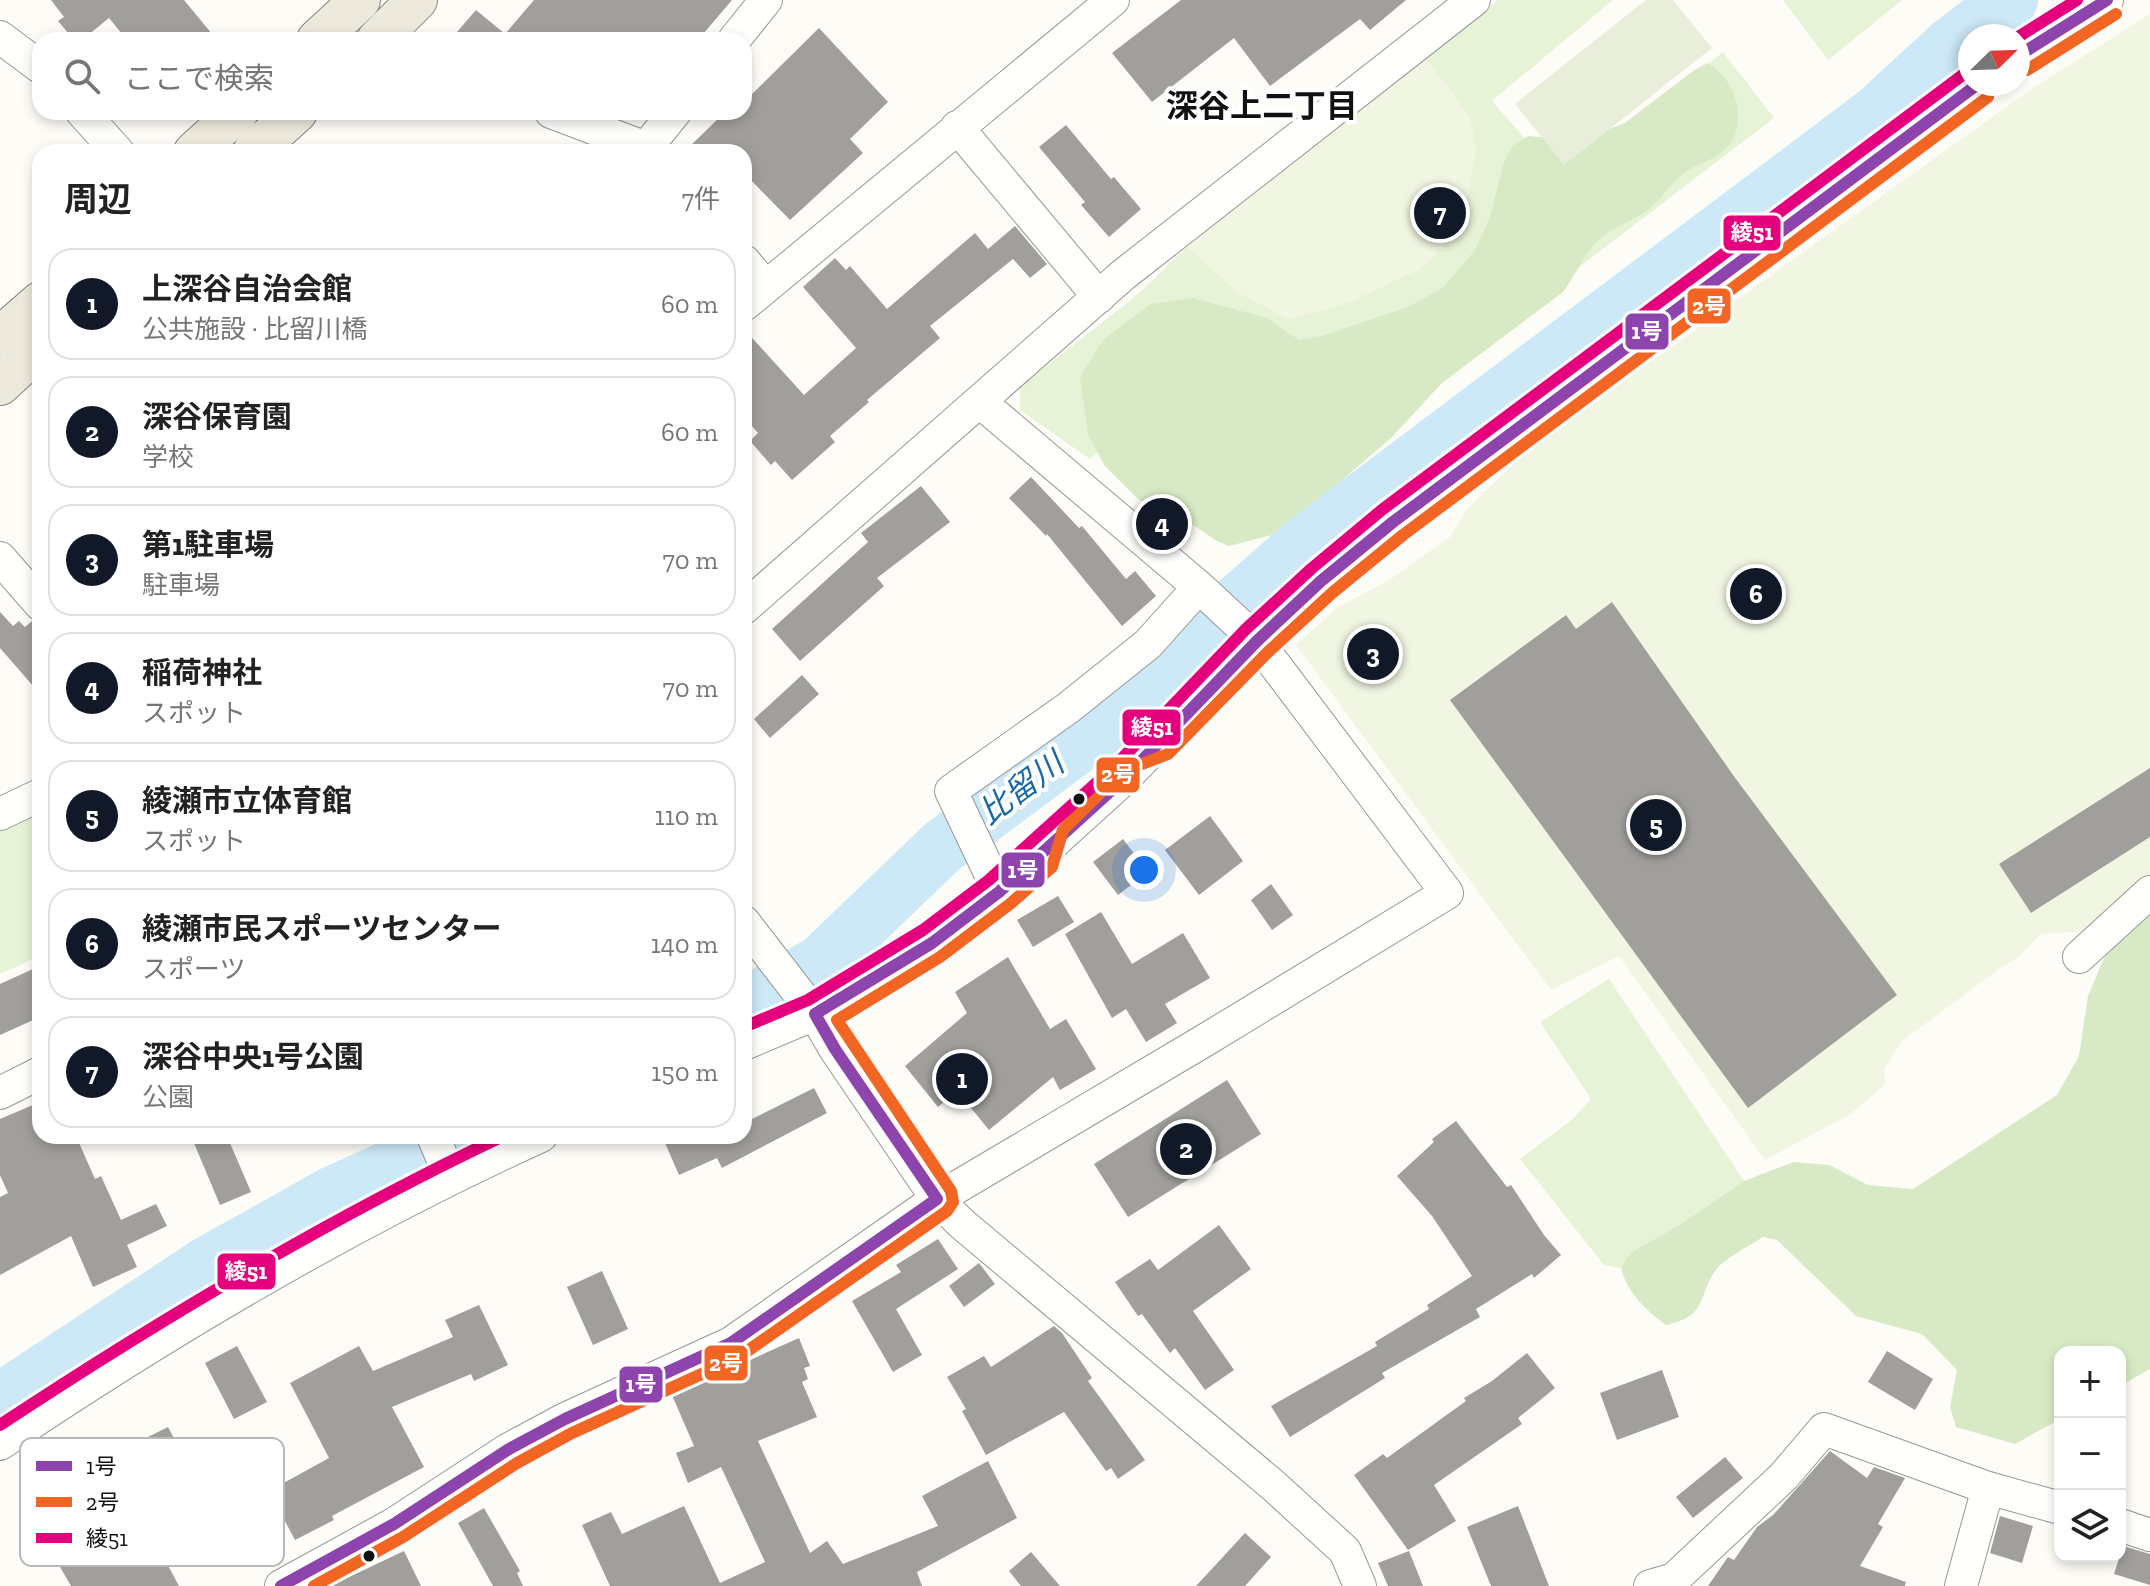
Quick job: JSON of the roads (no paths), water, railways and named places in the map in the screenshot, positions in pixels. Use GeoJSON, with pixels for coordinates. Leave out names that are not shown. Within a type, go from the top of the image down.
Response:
{"type":"FeatureCollection","features":[{"type":"Feature","properties":{"kind":"main road"},"geometry":{"type":"LineString","coordinates":[[385,32],[417,0]]}},
{"type":"Feature","properties":{"kind":"main road"},"geometry":{"type":"LineString","coordinates":[[324,32],[351,3]]}},
{"type":"Feature","properties":{"kind":"main road"},"geometry":{"type":"LineString","coordinates":[[203,144],[229,120]]}},
{"type":"Feature","properties":{"kind":"main road"},"geometry":{"type":"LineString","coordinates":[[262,144],[288,120]]}},
{"type":"Feature","properties":{"kind":"main road"},"geometry":{"type":"LineString","coordinates":[[0,337],[32,309]]}},
{"type":"Feature","properties":{"kind":"main road"},"geometry":{"type":"LineString","coordinates":[[0,385],[32,355]]}},
{"type":"Feature","properties":{"kind":"street"},"geometry":{"type":"LineString","coordinates":[[740,32],[766,0]]}},
{"type":"Feature","properties":{"kind":"street"},"geometry":{"type":"LineString","coordinates":[[755,295],[1113,0]]}},
{"type":"Feature","properties":{"kind":"street"},"geometry":{"type":"LineString","coordinates":[[752,601],[1099,297],[1474,0]]}},
{"type":"Feature","properties":{"kind":"street"},"geometry":{"type":"LineString","coordinates":[[2030,48],[2107,0]]}},
{"type":"Feature","properties":{"kind":"street"},"geometry":{"type":"LineString","coordinates":[[0,37],[32,61]]}},
{"type":"Feature","properties":{"kind":"street"},"geometry":{"type":"LineString","coordinates":[[752,1039],[808,1005],[932,943],[999,892],[1125,778],[1247,631],[1321,581],[1393,522],[1962,96]]}},
{"type":"Feature","properties":{"kind":"street"},"geometry":{"type":"LineString","coordinates":[[89,120],[111,144]]}},
{"type":"Feature","properties":{"kind":"street"},"geometry":{"type":"LineString","coordinates":[[571,120],[633,144]]}},
{"type":"Feature","properties":{"kind":"street"},"geometry":{"type":"LineString","coordinates":[[652,144],[669,120]]}},
{"type":"Feature","properties":{"kind":"street"},"geometry":{"type":"LineString","coordinates":[[957,127],[1099,297]]}},
{"type":"Feature","properties":{"kind":"street"},"geometry":{"type":"LineString","coordinates":[[281,1586],[394,1524],[509,1449],[565,1419],[731,1343],[937,1199],[1447,893],[1247,631],[980,402]]}},
{"type":"Feature","properties":{"kind":"street"},"geometry":{"type":"LineString","coordinates":[[0,558],[32,595]]}},
{"type":"Feature","properties":{"kind":"street"},"geometry":{"type":"LineString","coordinates":[[999,892],[951,791],[1068,708],[1148,644],[1204,593]]}},
{"type":"Feature","properties":{"kind":"street"},"geometry":{"type":"LineString","coordinates":[[0,814],[32,799]]}},
{"type":"Feature","properties":{"kind":"street"},"geometry":{"type":"LineString","coordinates":[[2079,957],[2150,892]]}},
{"type":"Feature","properties":{"kind":"street"},"geometry":{"type":"LineString","coordinates":[[752,932],[808,1005],[937,1199],[961,1223],[1304,1513],[1345,1551],[1360,1586]]}},
{"type":"Feature","properties":{"kind":"street"},"geometry":{"type":"LineString","coordinates":[[0,1093],[32,1077]]}},
{"type":"Feature","properties":{"kind":"street"},"geometry":{"type":"LineString","coordinates":[[0,1444],[71,1396],[227,1300],[442,1158],[505,1144]]}},
{"type":"Feature","properties":{"kind":"street"},"geometry":{"type":"LineString","coordinates":[[1650,1586],[1674,1579],[1783,1477],[1824,1429],[1988,1488],[2054,1506]]}},
{"type":"Feature","properties":{"kind":"street"},"geometry":{"type":"LineString","coordinates":[[1961,1586],[1988,1488]]}},
{"type":"Feature","properties":{"kind":"street"},"geometry":{"type":"LineString","coordinates":[[2126,1527],[2150,1535]]}},
{"type":"Feature","properties":{"kind":"waterway","name":"比留川"},"geometry":{"type":"LineString","coordinates":[[752,1002],[821,963],[943,846],[1136,702],[1205,631],[1304,544],[1876,114],[1951,45],[2010,0]]}},
{"type":"Feature","properties":{"kind":"waterway","name":"比留川"},"geometry":{"type":"LineString","coordinates":[[0,1401],[208,1264],[333,1194],[443,1144]]}},
{"type":"Feature","properties":{"kind":"place","name":"深谷中央1号公園"},"geometry":{"type":"Point","coordinates":[1440,213]}},
{"type":"Feature","properties":{"kind":"place","name":"稲荷神社"},"geometry":{"type":"Point","coordinates":[1162,524]}},
{"type":"Feature","properties":{"kind":"place","name":"綾瀬市民スポーツセンター"},"geometry":{"type":"Point","coordinates":[1756,594]}},
{"type":"Feature","properties":{"kind":"place","name":"第1駐車場"},"geometry":{"type":"Point","coordinates":[1373,654]}},
{"type":"Feature","properties":{"kind":"place","name":"綾瀬市立体育館"},"geometry":{"type":"Point","coordinates":[1656,825]}},
{"type":"Feature","properties":{"kind":"place","name":"上深谷自治会館"},"geometry":{"type":"Point","coordinates":[962,1079]}},
{"type":"Feature","properties":{"kind":"place","name":"深谷保育園"},"geometry":{"type":"Point","coordinates":[1186,1149]}},
{"type":"Feature","properties":{"kind":"district","name":"深谷上二丁目"},"geometry":{"type":"Point","coordinates":[1262,106]}}]}
